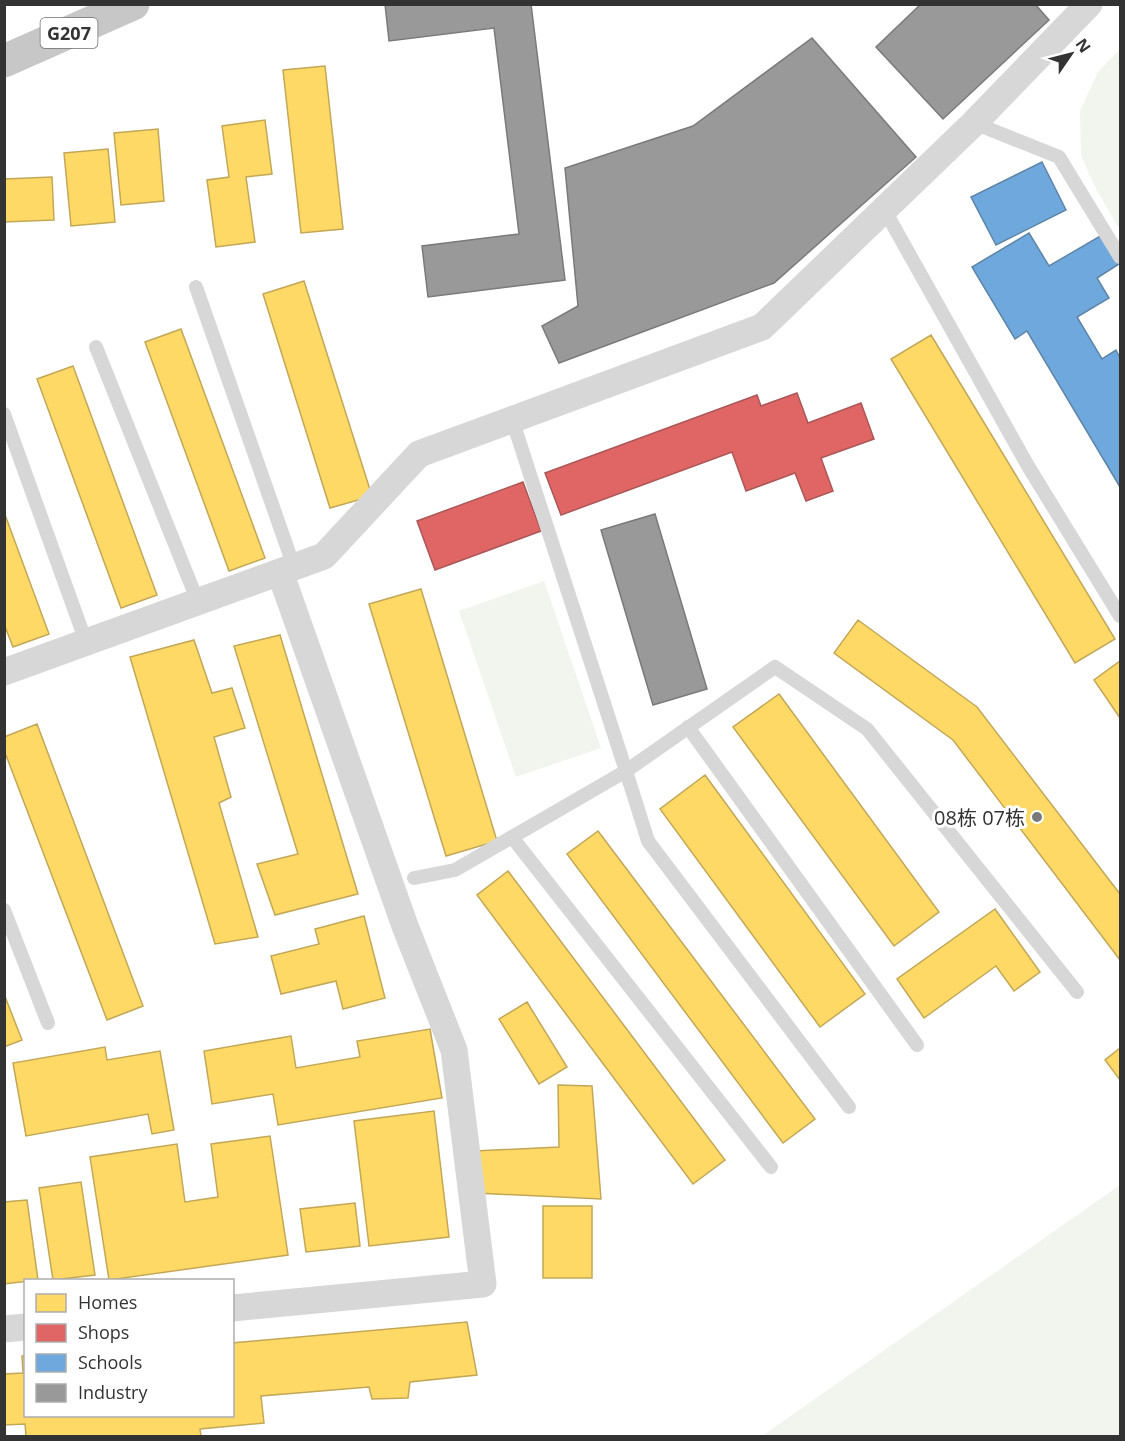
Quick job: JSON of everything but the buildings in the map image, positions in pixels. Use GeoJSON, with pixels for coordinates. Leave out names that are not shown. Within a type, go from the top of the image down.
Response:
{"type":"FeatureCollection","features":[{"type":"Feature","properties":{"kind":"highway","name":"G207"},"geometry":{"type":"LineString","coordinates":[[4,61],[133,4]]}},
{"type":"Feature","properties":{"kind":"street"},"geometry":{"type":"LineString","coordinates":[[4,672],[324,556],[418,454],[762,327],[974,123],[1089,4]]}},
{"type":"Feature","properties":{"kind":"street"},"geometry":{"type":"LineString","coordinates":[[234,1308],[483,1284],[454,1050],[405,926],[287,570]]}},
{"type":"Feature","properties":{"kind":"street"},"geometry":{"type":"LineString","coordinates":[[4,1329],[24,1327]]}},
{"type":"Feature","properties":{"kind":"lane"},"geometry":{"type":"LineString","coordinates":[[974,123],[1059,157],[1120,257]]}},
{"type":"Feature","properties":{"kind":"lane"},"geometry":{"type":"LineString","coordinates":[[884,209],[1028,466],[1120,616]]}},
{"type":"Feature","properties":{"kind":"lane"},"geometry":{"type":"LineString","coordinates":[[196,287],[287,570]]}},
{"type":"Feature","properties":{"kind":"lane"},"geometry":{"type":"LineString","coordinates":[[96,347],[198,602]]}},
{"type":"Feature","properties":{"kind":"lane"},"geometry":{"type":"LineString","coordinates":[[4,414],[86,642]]}},
{"type":"Feature","properties":{"kind":"lane"},"geometry":{"type":"LineString","coordinates":[[512,419],[648,841],[849,1107]]}},
{"type":"Feature","properties":{"kind":"lane"},"geometry":{"type":"LineString","coordinates":[[414,878],[455,870],[626,771],[775,667],[867,729],[1077,992]]}},
{"type":"Feature","properties":{"kind":"lane"},"geometry":{"type":"LineString","coordinates":[[688,727],[917,1045]]}},
{"type":"Feature","properties":{"kind":"lane"},"geometry":{"type":"LineString","coordinates":[[512,837],[771,1167]]}},
{"type":"Feature","properties":{"kind":"lane"},"geometry":{"type":"LineString","coordinates":[[4,910],[48,1023]]}},
{"type":"Feature","properties":{"kind":"shaded area"},"geometry":{"type":"Polygon","coordinates":[[[1120,49],[1120,230],[1094,185],[1081,155],[1080,111],[1098,72],[1120,49]]]}},
{"type":"Feature","properties":{"kind":"shaded area"},"geometry":{"type":"Polygon","coordinates":[[[544,581],[601,748],[516,777],[459,611],[544,581]]]}},
{"type":"Feature","properties":{"kind":"shaded area"},"geometry":{"type":"Polygon","coordinates":[[[1120,1185],[1120,1435],[762,1436],[1120,1185]]]}},
{"type":"Feature","properties":{"kind":"place","name":"08栋 07栋"},"geometry":{"type":"Point","coordinates":[1037,817]}}]}
